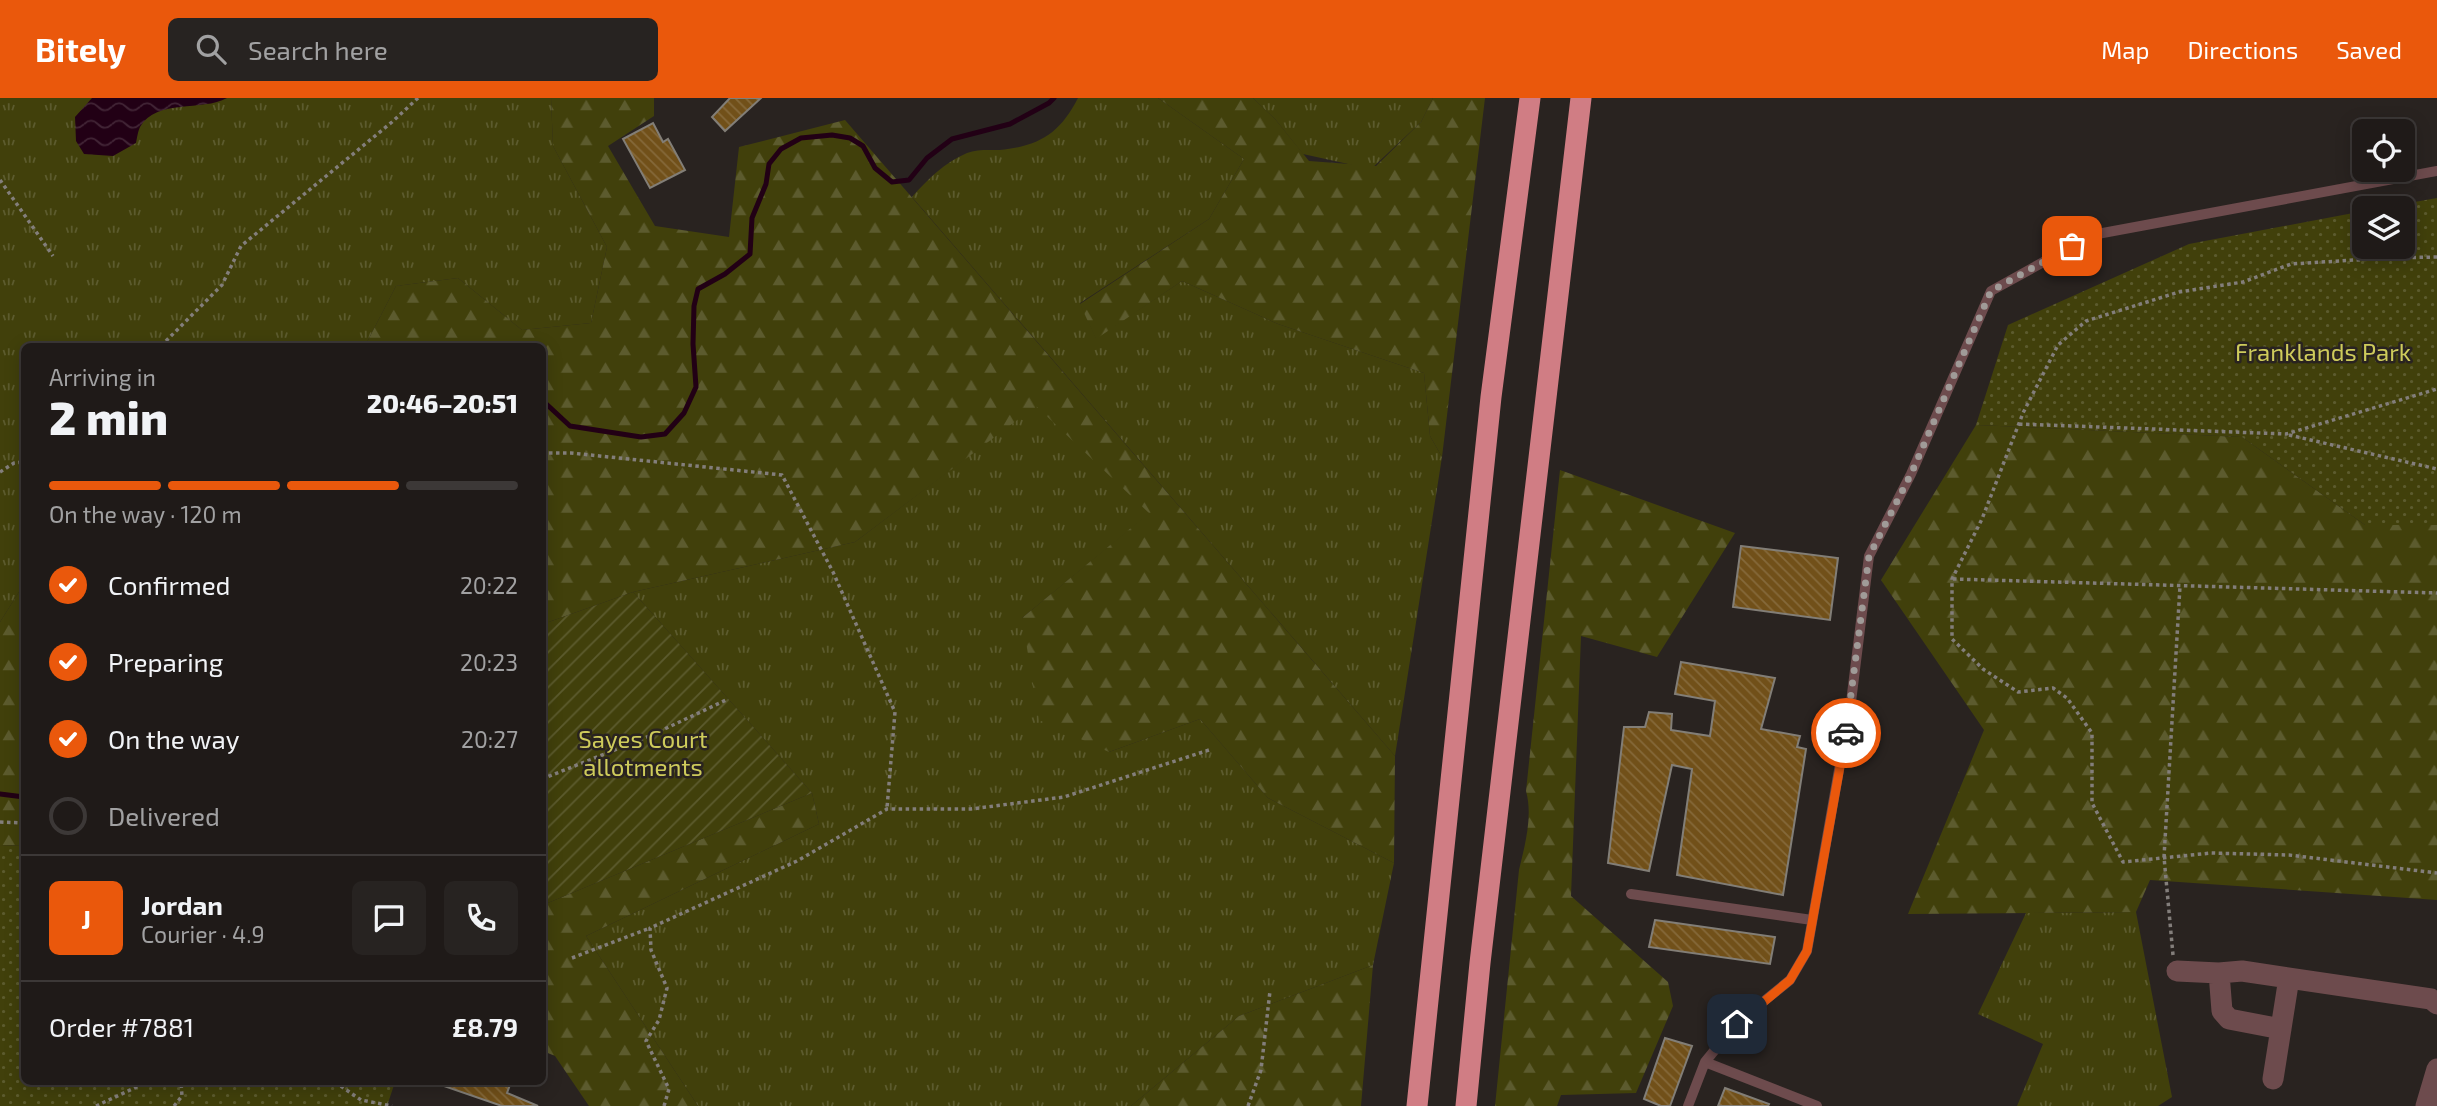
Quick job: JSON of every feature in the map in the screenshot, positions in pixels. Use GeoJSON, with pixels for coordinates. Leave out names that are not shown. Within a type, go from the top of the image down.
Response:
{"type":"FeatureCollection","features":[{"type":"Feature","properties":{"kind":"highway"},"geometry":{"type":"LineString","coordinates":[[1417,1106],[1488,425],[1530,98]]}},
{"type":"Feature","properties":{"kind":"highway"},"geometry":{"type":"LineString","coordinates":[[1465,1106],[1581,98]]}},
{"type":"Feature","properties":{"kind":"street"},"geometry":{"type":"LineString","coordinates":[[2177,971],[2242,971],[2431,999],[2437,1004]]}},
{"type":"Feature","properties":{"kind":"street"},"geometry":{"type":"LineString","coordinates":[[2220,973],[2222,1011],[2229,1019],[2281,1029]]}},
{"type":"Feature","properties":{"kind":"street"},"geometry":{"type":"LineString","coordinates":[[2273,1079],[2289,978]]}},
{"type":"Feature","properties":{"kind":"street"},"geometry":{"type":"LineString","coordinates":[[2426,1106],[2437,1069]]}},
{"type":"Feature","properties":{"kind":"lane"},"geometry":{"type":"LineString","coordinates":[[1688,1106],[1705,1062],[1737,1024],[1790,980],[1807,951],[1851,702],[1869,556],[1911,474],[1991,291],[2092,234],[2437,171]]}},
{"type":"Feature","properties":{"kind":"lane"},"geometry":{"type":"LineString","coordinates":[[1631,894],[1812,920]]}},
{"type":"Feature","properties":{"kind":"lane"},"geometry":{"type":"LineString","coordinates":[[1705,1062],[1817,1106]]}},
{"type":"Feature","properties":{"kind":"path"},"geometry":{"type":"LineString","coordinates":[[164,343],[222,285],[241,247],[418,98]]}},
{"type":"Feature","properties":{"kind":"path"},"geometry":{"type":"LineString","coordinates":[[0,180],[53,256]]}},
{"type":"Feature","properties":{"kind":"path"},"geometry":{"type":"LineString","coordinates":[[2437,257],[2291,264],[2243,282],[2179,292],[2086,321],[2058,345],[2019,424],[1982,519],[1952,579],[1952,639],[1983,669],[2018,692],[2053,688],[2067,698],[2092,733],[2092,803],[2123,862],[2211,853],[2289,855],[2437,873]]}},
{"type":"Feature","properties":{"kind":"path"},"geometry":{"type":"LineString","coordinates":[[2286,434],[2437,389]]}},
{"type":"Feature","properties":{"kind":"path"},"geometry":{"type":"LineString","coordinates":[[2019,424],[2286,434],[2437,469]]}},
{"type":"Feature","properties":{"kind":"path"},"geometry":{"type":"LineString","coordinates":[[546,453],[572,453],[782,475],[834,572],[895,712],[887,809]]}},
{"type":"Feature","properties":{"kind":"path"},"geometry":{"type":"LineString","coordinates":[[0,472],[14,463],[21,462]]}},
{"type":"Feature","properties":{"kind":"path"},"geometry":{"type":"LineString","coordinates":[[1952,579],[2437,593]]}},
{"type":"Feature","properties":{"kind":"path"},"geometry":{"type":"LineString","coordinates":[[2177,971],[2171,945],[2164,857],[2180,585]]}},
{"type":"Feature","properties":{"kind":"path"},"geometry":{"type":"LineString","coordinates":[[546,777],[652,735],[728,699]]}},
{"type":"Feature","properties":{"kind":"path"},"geometry":{"type":"LineString","coordinates":[[572,958],[650,928],[797,861],[887,809],[971,809],[1063,796],[1209,750]]}},
{"type":"Feature","properties":{"kind":"path"},"geometry":{"type":"LineString","coordinates":[[0,821],[21,823]]}},
{"type":"Feature","properties":{"kind":"path"},"geometry":{"type":"LineString","coordinates":[[650,928],[651,950],[667,988],[659,1020],[646,1041],[669,1089],[664,1106]]}},
{"type":"Feature","properties":{"kind":"path"},"geometry":{"type":"LineString","coordinates":[[1248,1106],[1261,1070],[1270,991]]}},
{"type":"Feature","properties":{"kind":"path"},"geometry":{"type":"LineString","coordinates":[[96,1106],[141,1085]]}},
{"type":"Feature","properties":{"kind":"path"},"geometry":{"type":"LineString","coordinates":[[174,1106],[182,1096],[183,1085]]}},
{"type":"Feature","properties":{"kind":"path"},"geometry":{"type":"LineString","coordinates":[[339,1085],[361,1100],[391,1106]]}},
{"type":"Feature","properties":{"kind":"green space"},"geometry":{"type":"Polygon","coordinates":[[[0,98],[551,98],[553,146],[607,247],[591,323],[522,330],[458,278],[396,286],[367,343],[21,343],[21,589],[0,622],[0,98]]]}},
{"type":"Feature","properties":{"kind":"green space"},"geometry":{"type":"Polygon","coordinates":[[[551,98],[654,98],[654,116],[608,146],[655,226],[729,237],[739,147],[845,120],[1395,756],[1394,863],[1268,798],[1200,719],[1109,752],[1039,720],[1022,618],[1149,513],[1036,406],[855,542],[633,592],[546,623],[546,343],[367,343],[396,286],[458,278],[522,330],[591,323],[607,247],[553,146],[551,98]]]}},
{"type":"Feature","properties":{"kind":"green space"},"geometry":{"type":"Polygon","coordinates":[[[1078,98],[1158,98],[1244,159],[1209,219],[1080,303],[1096,338],[1182,281],[1278,324],[1424,373],[1430,436],[1442,457],[1395,756],[912,197],[937,172],[967,153],[1014,148],[1047,136],[1064,120],[1078,98]]]}},
{"type":"Feature","properties":{"kind":"green space"},"geometry":{"type":"Polygon","coordinates":[[[1158,98],[1253,98],[1275,119],[1309,161],[1376,166],[1421,122],[1433,98],[1485,98],[1442,457],[1430,436],[1424,373],[1278,324],[1182,281],[1096,339],[1080,304],[1209,219],[1244,159],[1158,98]]]}},
{"type":"Feature","properties":{"kind":"green space"},"geometry":{"type":"Polygon","coordinates":[[[1253,98],[1433,98],[1421,122],[1371,169],[1303,154],[1275,119],[1253,98]]]}},
{"type":"Feature","properties":{"kind":"green space","name":"Franklands Park"},"geometry":{"type":"Polygon","coordinates":[[[2437,198],[2437,525],[2365,525],[2242,437],[1976,425],[2008,325],[2189,244],[2352,213],[2352,259],[2415,259],[2415,202],[2437,198]]]}},
{"type":"Feature","properties":{"kind":"green space"},"geometry":{"type":"Polygon","coordinates":[[[1036,405],[1150,513],[1022,618],[1109,752],[1200,719],[1268,798],[1394,863],[1373,965],[1239,1016],[1131,1106],[698,1106],[586,936],[819,824],[812,793],[633,592],[855,542],[1036,405]]]}},
{"type":"Feature","properties":{"kind":"green space"},"geometry":{"type":"Polygon","coordinates":[[[1976,425],[2242,437],[2365,525],[2437,525],[2437,900],[2150,880],[2136,912],[1908,914],[1984,730],[1881,580],[1976,425]]]}},
{"type":"Feature","properties":{"kind":"green space"},"geometry":{"type":"Polygon","coordinates":[[[1560,470],[1735,533],[1657,657],[1581,636],[1571,896],[1668,982],[1673,1006],[1636,1093],[1561,1095],[1557,1106],[1495,1106],[1519,870],[1526,841],[1526,791],[1560,470]]]}},
{"type":"Feature","properties":{"kind":"green space"},"geometry":{"type":"Polygon","coordinates":[[[21,589],[21,846],[0,845],[0,622],[21,589]]]}},
{"type":"Feature","properties":{"kind":"green space","name":"Sayes Court allotments"},"geometry":{"type":"Polygon","coordinates":[[[633,592],[812,793],[546,904],[546,623],[633,592]]]}},
{"type":"Feature","properties":{"kind":"green space"},"geometry":{"type":"Polygon","coordinates":[[[812,793],[819,824],[586,936],[698,1106],[589,1106],[555,1056],[546,1052],[546,904],[812,793]]]}},
{"type":"Feature","properties":{"kind":"green space"},"geometry":{"type":"Polygon","coordinates":[[[0,845],[21,846],[21,1085],[394,1085],[387,1106],[0,1106],[0,845]]]}},
{"type":"Feature","properties":{"kind":"green space"},"geometry":{"type":"Polygon","coordinates":[[[2136,912],[2172,1097],[2158,1106],[2017,1106],[2043,1044],[1978,1014],[2026,913],[2136,912]]]}},
{"type":"Feature","properties":{"kind":"green space"},"geometry":{"type":"Polygon","coordinates":[[[1373,965],[1361,1106],[1131,1106],[1239,1016],[1373,965]]]}},
{"type":"Feature","properties":{"kind":"water"},"geometry":{"type":"Polygon","coordinates":[[[92,98],[227,98],[157,112],[140,127],[136,143],[113,156],[84,154],[76,141],[75,117],[92,98]]]}},
{"type":"Feature","properties":{"kind":"building"},"geometry":{"type":"Polygon","coordinates":[[[730,98],[761,98],[725,131],[712,117],[730,98]]]}},
{"type":"Feature","properties":{"kind":"building"},"geometry":{"type":"Polygon","coordinates":[[[653,123],[663,142],[668,139],[685,170],[650,188],[623,139],[653,123]]]}},
{"type":"Feature","properties":{"kind":"building"},"geometry":{"type":"Polygon","coordinates":[[[1741,546],[1838,558],[1830,620],[1733,607],[1741,546]]]}},
{"type":"Feature","properties":{"kind":"building"},"geometry":{"type":"Polygon","coordinates":[[[1681,662],[1775,678],[1761,729],[1800,736],[1797,747],[1806,749],[1783,895],[1677,875],[1692,769],[1672,765],[1649,871],[1608,863],[1624,727],[1645,727],[1649,712],[1672,714],[1671,730],[1710,736],[1715,701],[1675,694],[1681,662]]]}},
{"type":"Feature","properties":{"kind":"building"},"geometry":{"type":"Polygon","coordinates":[[[1655,920],[1775,937],[1770,964],[1649,947],[1655,920]]]}},
{"type":"Feature","properties":{"kind":"building"},"geometry":{"type":"Polygon","coordinates":[[[1665,1038],[1692,1046],[1670,1106],[1661,1106],[1644,1099],[1665,1038]]]}},
{"type":"Feature","properties":{"kind":"building"},"geometry":{"type":"Polygon","coordinates":[[[441,1085],[510,1085],[507,1093],[538,1106],[502,1106],[441,1085]]]}},
{"type":"Feature","properties":{"kind":"building"},"geometry":{"type":"Polygon","coordinates":[[[1725,1088],[1769,1104],[1718,1106],[1725,1088]]]}},
{"type":"Feature","properties":{"kind":"waterway"},"geometry":{"type":"LineString","coordinates":[[546,404],[570,426],[641,437],[665,434],[684,413],[696,387],[693,344],[694,306],[698,289],[725,274],[750,254],[752,218],[766,184],[769,164],[781,149],[801,138],[832,135],[850,138],[863,146],[875,168],[892,182],[909,180],[927,158],[952,139],[1010,124],[1054,98]]}},
{"type":"Feature","properties":{"kind":"waterway"},"geometry":{"type":"LineString","coordinates":[[0,794],[21,797]]}},
{"type":"Feature","properties":{"kind":"way so far"},"geometry":{"type":"LineString","coordinates":[[1846,733],[1869,556],[1911,474],[1991,291],[2072,246]]}},
{"type":"Feature","properties":{"kind":"route"},"geometry":{"type":"LineString","coordinates":[[1737,1024],[1790,980],[1807,951],[1846,733]]}}]}
